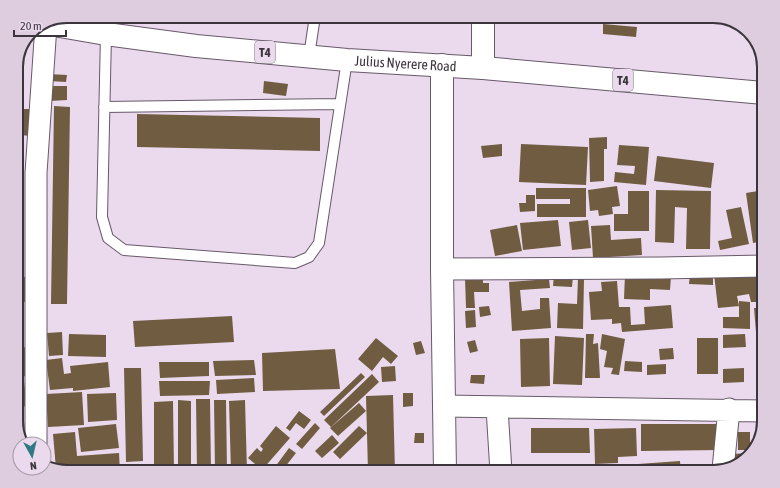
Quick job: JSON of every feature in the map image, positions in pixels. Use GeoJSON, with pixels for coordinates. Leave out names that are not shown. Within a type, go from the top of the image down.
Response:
{"type":"FeatureCollection","features":[{"type":"Feature","properties":{"kind":"main road"},"geometry":{"type":"LineString","coordinates":[[483,23],[483,68]]}},
{"type":"Feature","properties":{"kind":"main road","name":"Julius Nyerere Road"},"geometry":{"type":"LineString","coordinates":[[54,25],[196,46],[347,60],[483,68],[757,92]]}},
{"type":"Feature","properties":{"kind":"main road"},"geometry":{"type":"LineString","coordinates":[[442,65],[442,268],[445,465]]}},
{"type":"Feature","properties":{"kind":"street"},"geometry":{"type":"LineString","coordinates":[[36,436],[36,173],[47,28]]}},
{"type":"Feature","properties":{"kind":"street"},"geometry":{"type":"LineString","coordinates":[[442,268],[661,268],[757,266]]}},
{"type":"Feature","properties":{"kind":"street"},"geometry":{"type":"LineString","coordinates":[[444,406],[497,408],[729,409],[757,411]]}},
{"type":"Feature","properties":{"kind":"street"},"geometry":{"type":"LineString","coordinates":[[497,408],[501,465]]}},
{"type":"Feature","properties":{"kind":"street"},"geometry":{"type":"LineString","coordinates":[[724,463],[729,409]]}},
{"type":"Feature","properties":{"kind":"lane"},"geometry":{"type":"LineString","coordinates":[[310,56],[314,23]]}},
{"type":"Feature","properties":{"kind":"lane"},"geometry":{"type":"LineString","coordinates":[[106,34],[102,217],[108,238],[124,250],[295,263],[309,257],[319,243],[347,60]]}},
{"type":"Feature","properties":{"kind":"lane"},"geometry":{"type":"LineString","coordinates":[[104,107],[340,104]]}},
{"type":"Feature","properties":{"kind":"building"},"geometry":{"type":"Polygon","coordinates":[[[603,24],[637,27],[636,37],[603,34],[603,24]]]}},
{"type":"Feature","properties":{"kind":"building"},"geometry":{"type":"Polygon","coordinates":[[[48,74],[67,75],[66,82],[48,81],[48,74]]]}},
{"type":"Feature","properties":{"kind":"building"},"geometry":{"type":"Polygon","coordinates":[[[264,81],[288,84],[286,96],[263,93],[264,81]]]}},
{"type":"Feature","properties":{"kind":"building"},"geometry":{"type":"Polygon","coordinates":[[[50,86],[67,86],[67,100],[50,101],[50,86]]]}},
{"type":"Feature","properties":{"kind":"building"},"geometry":{"type":"Polygon","coordinates":[[[54,106],[70,107],[67,304],[51,304],[54,106]]]}},
{"type":"Feature","properties":{"kind":"building"},"geometry":{"type":"Polygon","coordinates":[[[23,109],[32,109],[31,136],[23,135],[23,109]]]}},
{"type":"Feature","properties":{"kind":"building"},"geometry":{"type":"Polygon","coordinates":[[[137,114],[320,118],[320,151],[137,147],[137,114]]]}},
{"type":"Feature","properties":{"kind":"building"},"geometry":{"type":"Polygon","coordinates":[[[607,137],[607,149],[604,149],[604,181],[590,182],[589,138],[607,137]]]}},
{"type":"Feature","properties":{"kind":"building"},"geometry":{"type":"Polygon","coordinates":[[[502,144],[502,156],[483,158],[481,146],[502,144]]]}},
{"type":"Feature","properties":{"kind":"building"},"geometry":{"type":"Polygon","coordinates":[[[521,144],[588,147],[586,185],[519,182],[521,144]]]}},
{"type":"Feature","properties":{"kind":"building"},"geometry":{"type":"Polygon","coordinates":[[[619,145],[649,147],[646,185],[614,182],[615,172],[634,174],[635,166],[617,165],[619,145]]]}},
{"type":"Feature","properties":{"kind":"building"},"geometry":{"type":"Polygon","coordinates":[[[657,156],[714,163],[711,188],[654,181],[657,156]]]}},
{"type":"Feature","properties":{"kind":"building"},"geometry":{"type":"Polygon","coordinates":[[[617,186],[620,206],[612,207],[613,214],[599,216],[598,210],[590,211],[588,190],[617,186]]]}},
{"type":"Feature","properties":{"kind":"building"},"geometry":{"type":"Polygon","coordinates":[[[536,188],[586,188],[586,217],[537,217],[537,204],[570,204],[570,199],[536,199],[536,188]]]}},
{"type":"Feature","properties":{"kind":"building"},"geometry":{"type":"Polygon","coordinates":[[[656,190],[711,191],[710,249],[686,249],[687,208],[675,207],[674,243],[655,242],[656,190]]]}},
{"type":"Feature","properties":{"kind":"building"},"geometry":{"type":"Polygon","coordinates":[[[628,191],[649,191],[649,231],[614,231],[614,214],[628,214],[628,191]]]}},
{"type":"Feature","properties":{"kind":"building"},"geometry":{"type":"Polygon","coordinates":[[[757,191],[757,242],[753,243],[746,193],[757,191]]]}},
{"type":"Feature","properties":{"kind":"building"},"geometry":{"type":"Polygon","coordinates":[[[526,195],[535,195],[535,211],[520,212],[519,203],[526,203],[526,195]]]}},
{"type":"Feature","properties":{"kind":"building"},"geometry":{"type":"Polygon","coordinates":[[[741,207],[749,244],[720,250],[718,241],[732,238],[726,210],[741,207]]]}},
{"type":"Feature","properties":{"kind":"building"},"geometry":{"type":"Polygon","coordinates":[[[558,220],[561,246],[523,250],[520,223],[558,220]]]}},
{"type":"Feature","properties":{"kind":"building"},"geometry":{"type":"Polygon","coordinates":[[[588,220],[591,248],[572,250],[569,222],[588,220]]]}},
{"type":"Feature","properties":{"kind":"building"},"geometry":{"type":"Polygon","coordinates":[[[517,225],[522,251],[495,256],[490,230],[517,225]]]}},
{"type":"Feature","properties":{"kind":"building"},"geometry":{"type":"Polygon","coordinates":[[[610,225],[611,240],[641,238],[642,255],[593,258],[591,226],[610,225]]]}},
{"type":"Feature","properties":{"kind":"building"},"geometry":{"type":"Polygon","coordinates":[[[690,273],[713,273],[713,285],[689,284],[690,273]]]}},
{"type":"Feature","properties":{"kind":"building"},"geometry":{"type":"Polygon","coordinates":[[[757,273],[757,302],[751,302],[749,294],[737,296],[739,306],[718,308],[714,274],[757,273]]]}},
{"type":"Feature","properties":{"kind":"building"},"geometry":{"type":"Polygon","coordinates":[[[625,274],[671,276],[670,290],[650,289],[650,300],[624,299],[625,274]]]}},
{"type":"Feature","properties":{"kind":"building"},"geometry":{"type":"Polygon","coordinates":[[[554,275],[573,276],[572,287],[553,286],[554,275]]]}},
{"type":"Feature","properties":{"kind":"building"},"geometry":{"type":"Polygon","coordinates":[[[23,277],[27,277],[27,302],[23,302],[23,277]]]}},
{"type":"Feature","properties":{"kind":"building"},"geometry":{"type":"Polygon","coordinates":[[[465,278],[483,278],[483,283],[489,283],[489,292],[474,292],[475,308],[466,308],[465,278]]]}},
{"type":"Feature","properties":{"kind":"building"},"geometry":{"type":"Polygon","coordinates":[[[578,278],[584,279],[583,329],[557,328],[558,303],[577,304],[578,278]]]}},
{"type":"Feature","properties":{"kind":"building"},"geometry":{"type":"Polygon","coordinates":[[[549,279],[550,288],[520,290],[522,311],[540,309],[540,298],[549,298],[551,328],[512,331],[509,282],[549,279]]]}},
{"type":"Feature","properties":{"kind":"building"},"geometry":{"type":"Polygon","coordinates":[[[617,281],[619,307],[630,307],[631,325],[645,324],[644,307],[671,305],[673,328],[622,332],[621,323],[612,324],[612,319],[591,320],[589,292],[602,291],[601,282],[617,281]]]}},
{"type":"Feature","properties":{"kind":"building"},"geometry":{"type":"Polygon","coordinates":[[[739,301],[750,302],[750,329],[723,328],[723,317],[739,317],[739,301]]]}},
{"type":"Feature","properties":{"kind":"building"},"geometry":{"type":"Polygon","coordinates":[[[489,306],[491,315],[480,317],[479,307],[489,306]]]}},
{"type":"Feature","properties":{"kind":"building"},"geometry":{"type":"Polygon","coordinates":[[[754,308],[757,308],[757,332],[756,332],[754,308]]]}},
{"type":"Feature","properties":{"kind":"building"},"geometry":{"type":"Polygon","coordinates":[[[475,310],[476,327],[466,328],[465,311],[475,310]]]}},
{"type":"Feature","properties":{"kind":"building"},"geometry":{"type":"Polygon","coordinates":[[[232,316],[234,342],[135,347],[133,321],[232,316]]]}},
{"type":"Feature","properties":{"kind":"building"},"geometry":{"type":"Polygon","coordinates":[[[62,332],[63,355],[49,356],[47,333],[62,332]]]}},
{"type":"Feature","properties":{"kind":"building"},"geometry":{"type":"Polygon","coordinates":[[[69,334],[106,335],[106,357],[68,356],[69,334]]]}},
{"type":"Feature","properties":{"kind":"building"},"geometry":{"type":"Polygon","coordinates":[[[586,334],[594,334],[593,344],[598,343],[600,378],[585,378],[586,334]]]}},
{"type":"Feature","properties":{"kind":"building"},"geometry":{"type":"Polygon","coordinates":[[[602,334],[625,339],[619,375],[611,374],[613,368],[604,367],[607,351],[600,349],[602,334]]]}},
{"type":"Feature","properties":{"kind":"building"},"geometry":{"type":"Polygon","coordinates":[[[745,334],[746,347],[723,348],[723,335],[745,334]]]}},
{"type":"Feature","properties":{"kind":"building"},"geometry":{"type":"Polygon","coordinates":[[[555,336],[584,338],[582,385],[553,384],[555,336]]]}},
{"type":"Feature","properties":{"kind":"building"},"geometry":{"type":"Polygon","coordinates":[[[376,338],[398,356],[391,364],[383,357],[372,371],[358,359],[376,338]]]}},
{"type":"Feature","properties":{"kind":"building"},"geometry":{"type":"Polygon","coordinates":[[[549,338],[550,386],[521,387],[520,339],[549,338]]]}},
{"type":"Feature","properties":{"kind":"building"},"geometry":{"type":"Polygon","coordinates":[[[697,338],[718,338],[718,374],[697,374],[697,338]]]}},
{"type":"Feature","properties":{"kind":"building"},"geometry":{"type":"Polygon","coordinates":[[[475,340],[478,351],[470,353],[467,342],[475,340]]]}},
{"type":"Feature","properties":{"kind":"building"},"geometry":{"type":"Polygon","coordinates":[[[421,341],[425,353],[416,355],[413,343],[421,341]]]}},
{"type":"Feature","properties":{"kind":"building"},"geometry":{"type":"Polygon","coordinates":[[[23,347],[27,347],[29,376],[23,376],[23,347]]]}},
{"type":"Feature","properties":{"kind":"building"},"geometry":{"type":"Polygon","coordinates":[[[673,348],[674,359],[660,360],[659,349],[673,348]]]}},
{"type":"Feature","properties":{"kind":"building"},"geometry":{"type":"Polygon","coordinates":[[[335,349],[340,389],[263,391],[262,353],[335,349]]]}},
{"type":"Feature","properties":{"kind":"building"},"geometry":{"type":"Polygon","coordinates":[[[62,358],[64,374],[71,373],[70,366],[108,362],[110,387],[73,391],[73,388],[50,390],[46,360],[62,358]]]}},
{"type":"Feature","properties":{"kind":"building"},"geometry":{"type":"Polygon","coordinates":[[[254,360],[256,375],[215,376],[213,361],[254,360]]]}},
{"type":"Feature","properties":{"kind":"building"},"geometry":{"type":"Polygon","coordinates":[[[625,361],[642,362],[642,372],[624,371],[625,361]]]}},
{"type":"Feature","properties":{"kind":"building"},"geometry":{"type":"Polygon","coordinates":[[[159,362],[209,362],[209,376],[160,378],[159,362]]]}},
{"type":"Feature","properties":{"kind":"building"},"geometry":{"type":"Polygon","coordinates":[[[666,364],[666,374],[647,375],[647,365],[666,364]]]}},
{"type":"Feature","properties":{"kind":"building"},"geometry":{"type":"Polygon","coordinates":[[[395,366],[396,381],[382,382],[381,367],[395,366]]]}},
{"type":"Feature","properties":{"kind":"building"},"geometry":{"type":"Polygon","coordinates":[[[124,368],[141,368],[143,461],[126,462],[124,368]]]}},
{"type":"Feature","properties":{"kind":"building"},"geometry":{"type":"Polygon","coordinates":[[[744,368],[744,382],[723,383],[723,369],[744,368]]]}},
{"type":"Feature","properties":{"kind":"building"},"geometry":{"type":"Polygon","coordinates":[[[361,373],[365,377],[324,416],[320,412],[361,373]]]}},
{"type":"Feature","properties":{"kind":"building"},"geometry":{"type":"Polygon","coordinates":[[[372,374],[379,382],[331,427],[324,420],[372,374]]]}},
{"type":"Feature","properties":{"kind":"building"},"geometry":{"type":"Polygon","coordinates":[[[471,375],[485,375],[484,384],[470,383],[471,375]]]}},
{"type":"Feature","properties":{"kind":"building"},"geometry":{"type":"Polygon","coordinates":[[[254,378],[255,392],[217,394],[216,380],[254,378]]]}},
{"type":"Feature","properties":{"kind":"building"},"geometry":{"type":"Polygon","coordinates":[[[23,381],[27,406],[23,407],[23,381]]]}},
{"type":"Feature","properties":{"kind":"building"},"geometry":{"type":"Polygon","coordinates":[[[159,381],[210,381],[209,395],[160,396],[159,381]]]}},
{"type":"Feature","properties":{"kind":"building"},"geometry":{"type":"Polygon","coordinates":[[[82,392],[84,425],[48,427],[46,394],[82,392]]]}},
{"type":"Feature","properties":{"kind":"building"},"geometry":{"type":"Polygon","coordinates":[[[116,393],[117,420],[88,422],[87,394],[116,393]]]}},
{"type":"Feature","properties":{"kind":"building"},"geometry":{"type":"Polygon","coordinates":[[[403,393],[413,393],[413,406],[403,407],[403,393]]]}},
{"type":"Feature","properties":{"kind":"building"},"geometry":{"type":"Polygon","coordinates":[[[393,395],[395,465],[368,465],[366,396],[393,395]]]}},
{"type":"Feature","properties":{"kind":"building"},"geometry":{"type":"Polygon","coordinates":[[[196,399],[210,399],[211,465],[197,465],[196,399]]]}},
{"type":"Feature","properties":{"kind":"building"},"geometry":{"type":"Polygon","coordinates":[[[178,400],[191,401],[191,465],[178,465],[178,400]]]}},
{"type":"Feature","properties":{"kind":"building"},"geometry":{"type":"Polygon","coordinates":[[[214,400],[226,400],[227,465],[215,465],[214,400]]]}},
{"type":"Feature","properties":{"kind":"building"},"geometry":{"type":"Polygon","coordinates":[[[245,400],[247,465],[231,465],[229,401],[245,400]]]}},
{"type":"Feature","properties":{"kind":"building"},"geometry":{"type":"Polygon","coordinates":[[[173,401],[174,465],[154,465],[154,402],[173,401]]]}},
{"type":"Feature","properties":{"kind":"building"},"geometry":{"type":"Polygon","coordinates":[[[359,403],[366,411],[338,436],[330,428],[359,403]]]}},
{"type":"Feature","properties":{"kind":"building"},"geometry":{"type":"Polygon","coordinates":[[[299,411],[311,420],[304,429],[296,423],[290,431],[286,428],[299,411]]]}},
{"type":"Feature","properties":{"kind":"building"},"geometry":{"type":"Polygon","coordinates":[[[315,423],[320,428],[302,449],[296,444],[315,423]]]}},
{"type":"Feature","properties":{"kind":"building"},"geometry":{"type":"Polygon","coordinates":[[[116,424],[119,448],[81,452],[78,428],[116,424]]]}},
{"type":"Feature","properties":{"kind":"building"},"geometry":{"type":"Polygon","coordinates":[[[641,424],[721,424],[721,450],[641,451],[641,424]]]}},
{"type":"Feature","properties":{"kind":"building"},"geometry":{"type":"Polygon","coordinates":[[[276,426],[290,438],[266,465],[256,465],[248,458],[257,448],[261,452],[263,449],[260,446],[276,426]]]}},
{"type":"Feature","properties":{"kind":"building"},"geometry":{"type":"Polygon","coordinates":[[[359,426],[367,433],[340,459],[333,452],[359,426]]]}},
{"type":"Feature","properties":{"kind":"building"},"geometry":{"type":"Polygon","coordinates":[[[531,428],[589,428],[590,453],[531,453],[531,428]]]}},
{"type":"Feature","properties":{"kind":"building"},"geometry":{"type":"Polygon","coordinates":[[[636,428],[637,456],[618,457],[618,463],[595,464],[594,429],[636,428]]]}},
{"type":"Feature","properties":{"kind":"building"},"geometry":{"type":"Polygon","coordinates":[[[75,432],[77,456],[119,453],[120,465],[61,465],[55,463],[53,434],[75,432]]]}},
{"type":"Feature","properties":{"kind":"building"},"geometry":{"type":"Polygon","coordinates":[[[738,432],[750,432],[750,445],[748,448],[746,450],[738,450],[738,432]]]}},
{"type":"Feature","properties":{"kind":"building"},"geometry":{"type":"Polygon","coordinates":[[[415,433],[424,433],[424,443],[414,443],[415,433]]]}},
{"type":"Feature","properties":{"kind":"building"},"geometry":{"type":"Polygon","coordinates":[[[332,435],[339,443],[322,458],[315,451],[332,435]]]}},
{"type":"Feature","properties":{"kind":"building"},"geometry":{"type":"Polygon","coordinates":[[[289,448],[296,453],[287,465],[276,465],[289,448]]]}},
{"type":"Feature","properties":{"kind":"building"},"geometry":{"type":"Polygon","coordinates":[[[743,453],[731,461],[731,454],[743,453]]]}},
{"type":"Feature","properties":{"kind":"building"},"geometry":{"type":"Polygon","coordinates":[[[680,461],[680,465],[624,465],[680,461]]]}}]}
